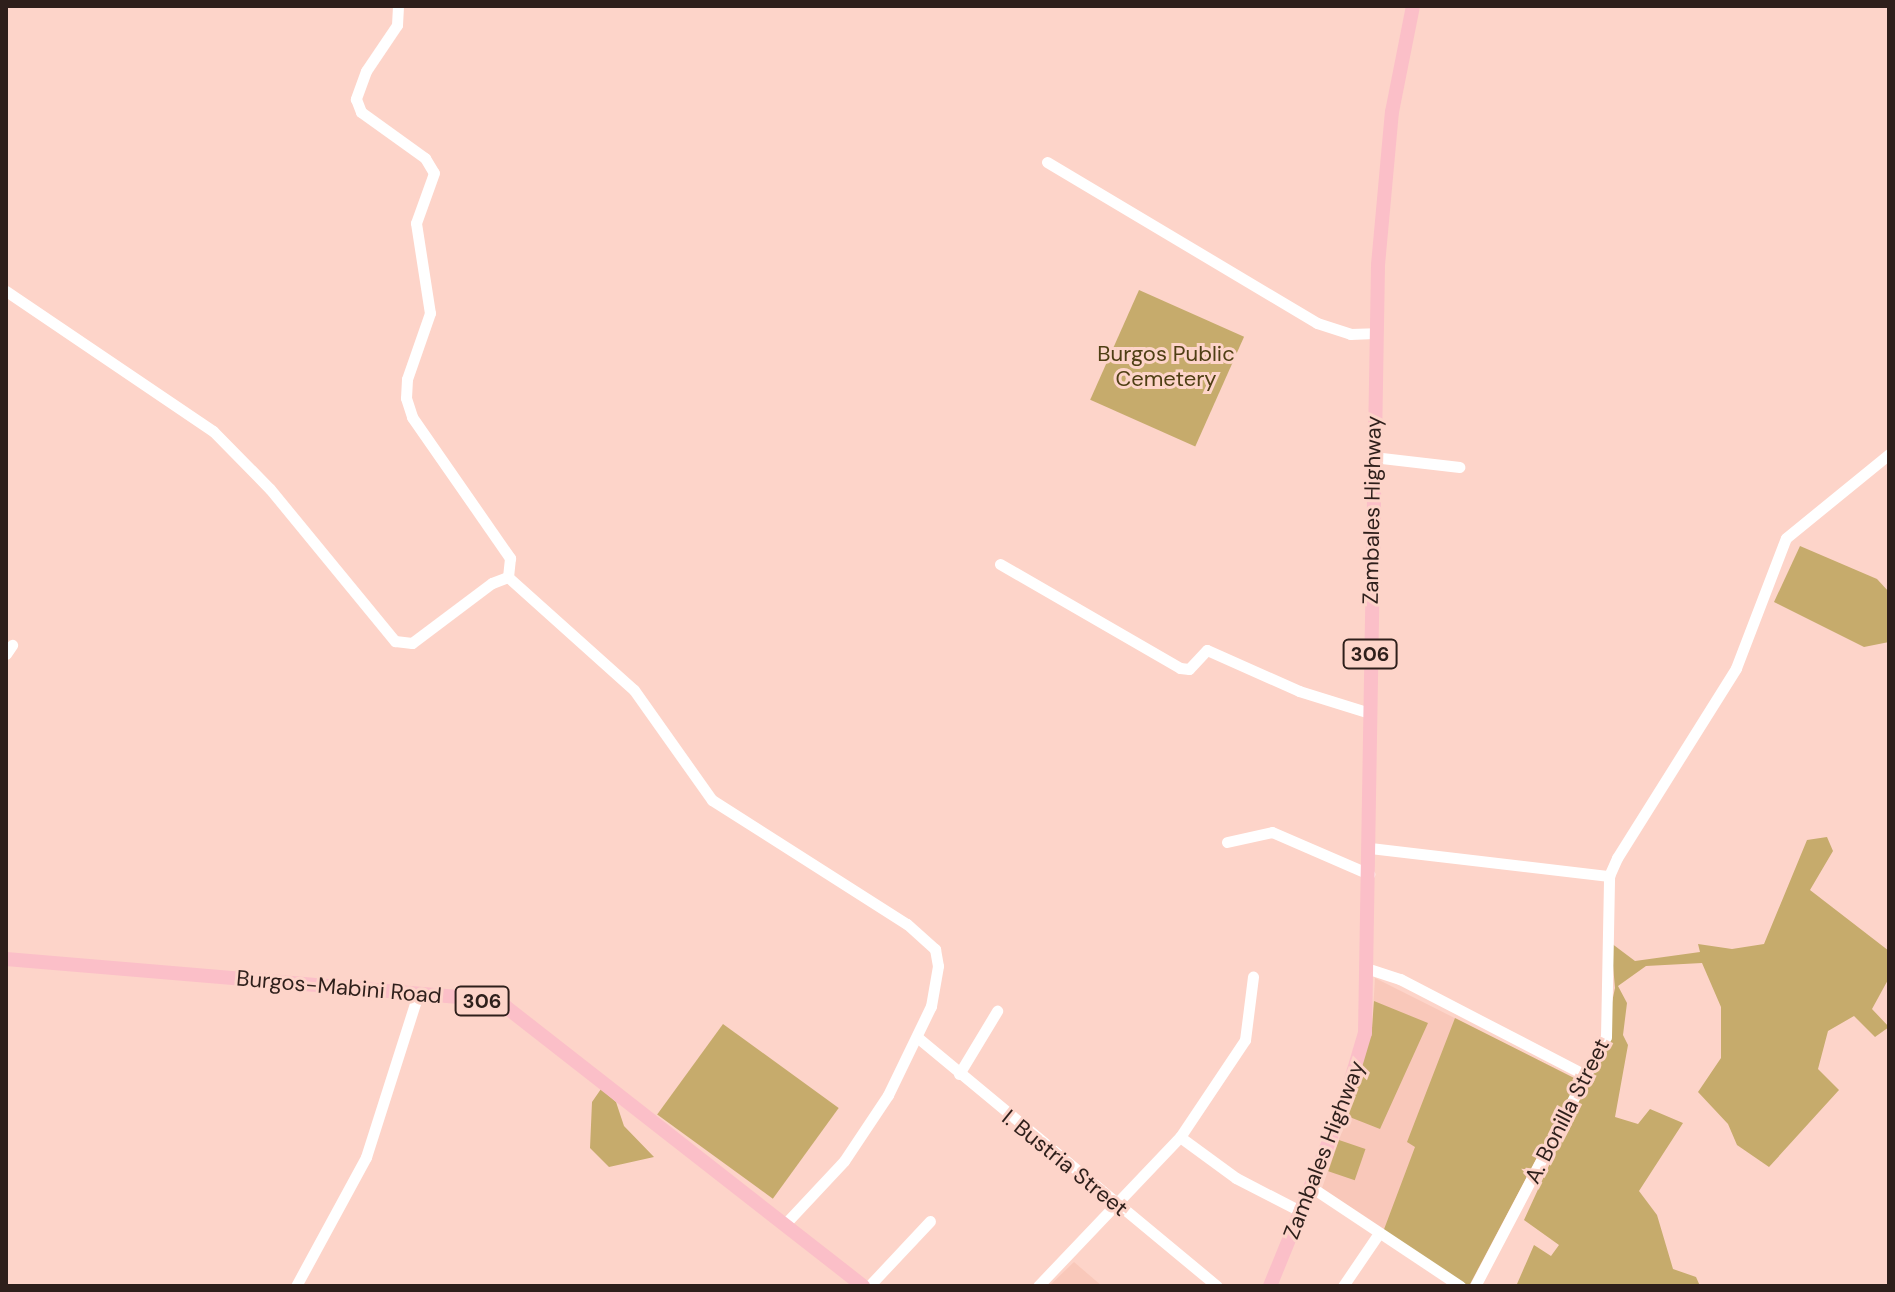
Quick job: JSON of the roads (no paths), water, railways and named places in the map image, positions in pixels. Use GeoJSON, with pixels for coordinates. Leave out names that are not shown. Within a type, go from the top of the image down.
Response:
{"type":"FeatureCollection","features":[{"type":"Feature","properties":{"kind":"main road","name":"Zambales Highway"},"geometry":{"type":"LineString","coordinates":[[1270,1286],[1356,1072],[1365,1033],[1369,969],[1375,333],[1392,112],[1413,6]]}},
{"type":"Feature","properties":{"kind":"main road","name":"Burgos-Mabini Road"},"geometry":{"type":"LineString","coordinates":[[6,959],[473,998],[528,1019],[866,1286]]}},
{"type":"Feature","properties":{"kind":"street"},"geometry":{"type":"LineString","coordinates":[[398,6],[397,25],[366,71],[356,99],[361,112],[425,158],[434,173],[416,223],[430,313],[407,379],[406,398],[412,417],[510,558],[508,577]]}},
{"type":"Feature","properties":{"kind":"street"},"geometry":{"type":"LineString","coordinates":[[1047,162],[1317,323],[1350,334],[1375,333]]}},
{"type":"Feature","properties":{"kind":"street"},"geometry":{"type":"LineString","coordinates":[[6,291],[213,431],[270,489],[395,641],[412,643],[492,583],[508,577]]}},
{"type":"Feature","properties":{"kind":"street"},"geometry":{"type":"LineString","coordinates":[[1370,848],[1609,876],[1736,668],[1786,538],[1889,454]]}},
{"type":"Feature","properties":{"kind":"street"},"geometry":{"type":"LineString","coordinates":[[1373,457],[1459,467]]}},
{"type":"Feature","properties":{"kind":"street"},"geometry":{"type":"LineString","coordinates":[[1000,564],[1180,668],[1189,669],[1207,650],[1312,696],[1370,713]]}},
{"type":"Feature","properties":{"kind":"street"},"geometry":{"type":"LineString","coordinates":[[508,577],[634,690],[712,800],[929,939],[938,966],[931,1006],[917,1037],[868,1130],[785,1224]]}},
{"type":"Feature","properties":{"kind":"street"},"geometry":{"type":"LineString","coordinates":[[1227,842],[1272,832],[1369,874]]}},
{"type":"Feature","properties":{"kind":"street","name":"A. Bonilla Street"},"geometry":{"type":"LineString","coordinates":[[1475,1286],[1587,1076],[1608,1024],[1609,876]]}},
{"type":"Feature","properties":{"kind":"street"},"geometry":{"type":"LineString","coordinates":[[1369,969],[1400,979],[1587,1076]]}},
{"type":"Feature","properties":{"kind":"street"},"geometry":{"type":"LineString","coordinates":[[1038,1286],[1118,1206],[1180,1137],[1242,1047],[1253,977]]}},
{"type":"Feature","properties":{"kind":"street"},"geometry":{"type":"LineString","coordinates":[[296,1286],[366,1157],[418,994]]}},
{"type":"Feature","properties":{"kind":"street"},"geometry":{"type":"LineString","coordinates":[[959,1074],[997,1011]]}},
{"type":"Feature","properties":{"kind":"street","name":"I. Bustria Street"},"geometry":{"type":"LineString","coordinates":[[917,1037],[1217,1286]]}},
{"type":"Feature","properties":{"kind":"street"},"geometry":{"type":"LineString","coordinates":[[1180,1137],[1236,1178],[1302,1212]]}},
{"type":"Feature","properties":{"kind":"street"},"geometry":{"type":"LineString","coordinates":[[1311,1187],[1460,1286]]}},
{"type":"Feature","properties":{"kind":"street"},"geometry":{"type":"LineString","coordinates":[[866,1286],[930,1221]]}},
{"type":"Feature","properties":{"kind":"street"},"geometry":{"type":"LineString","coordinates":[[1343,1286],[1379,1233]]}},
{"type":"Feature","properties":{"kind":"park label","name":"Burgos Public Cemetery"},"geometry":{"type":"Point","coordinates":[1166,366]}}]}
